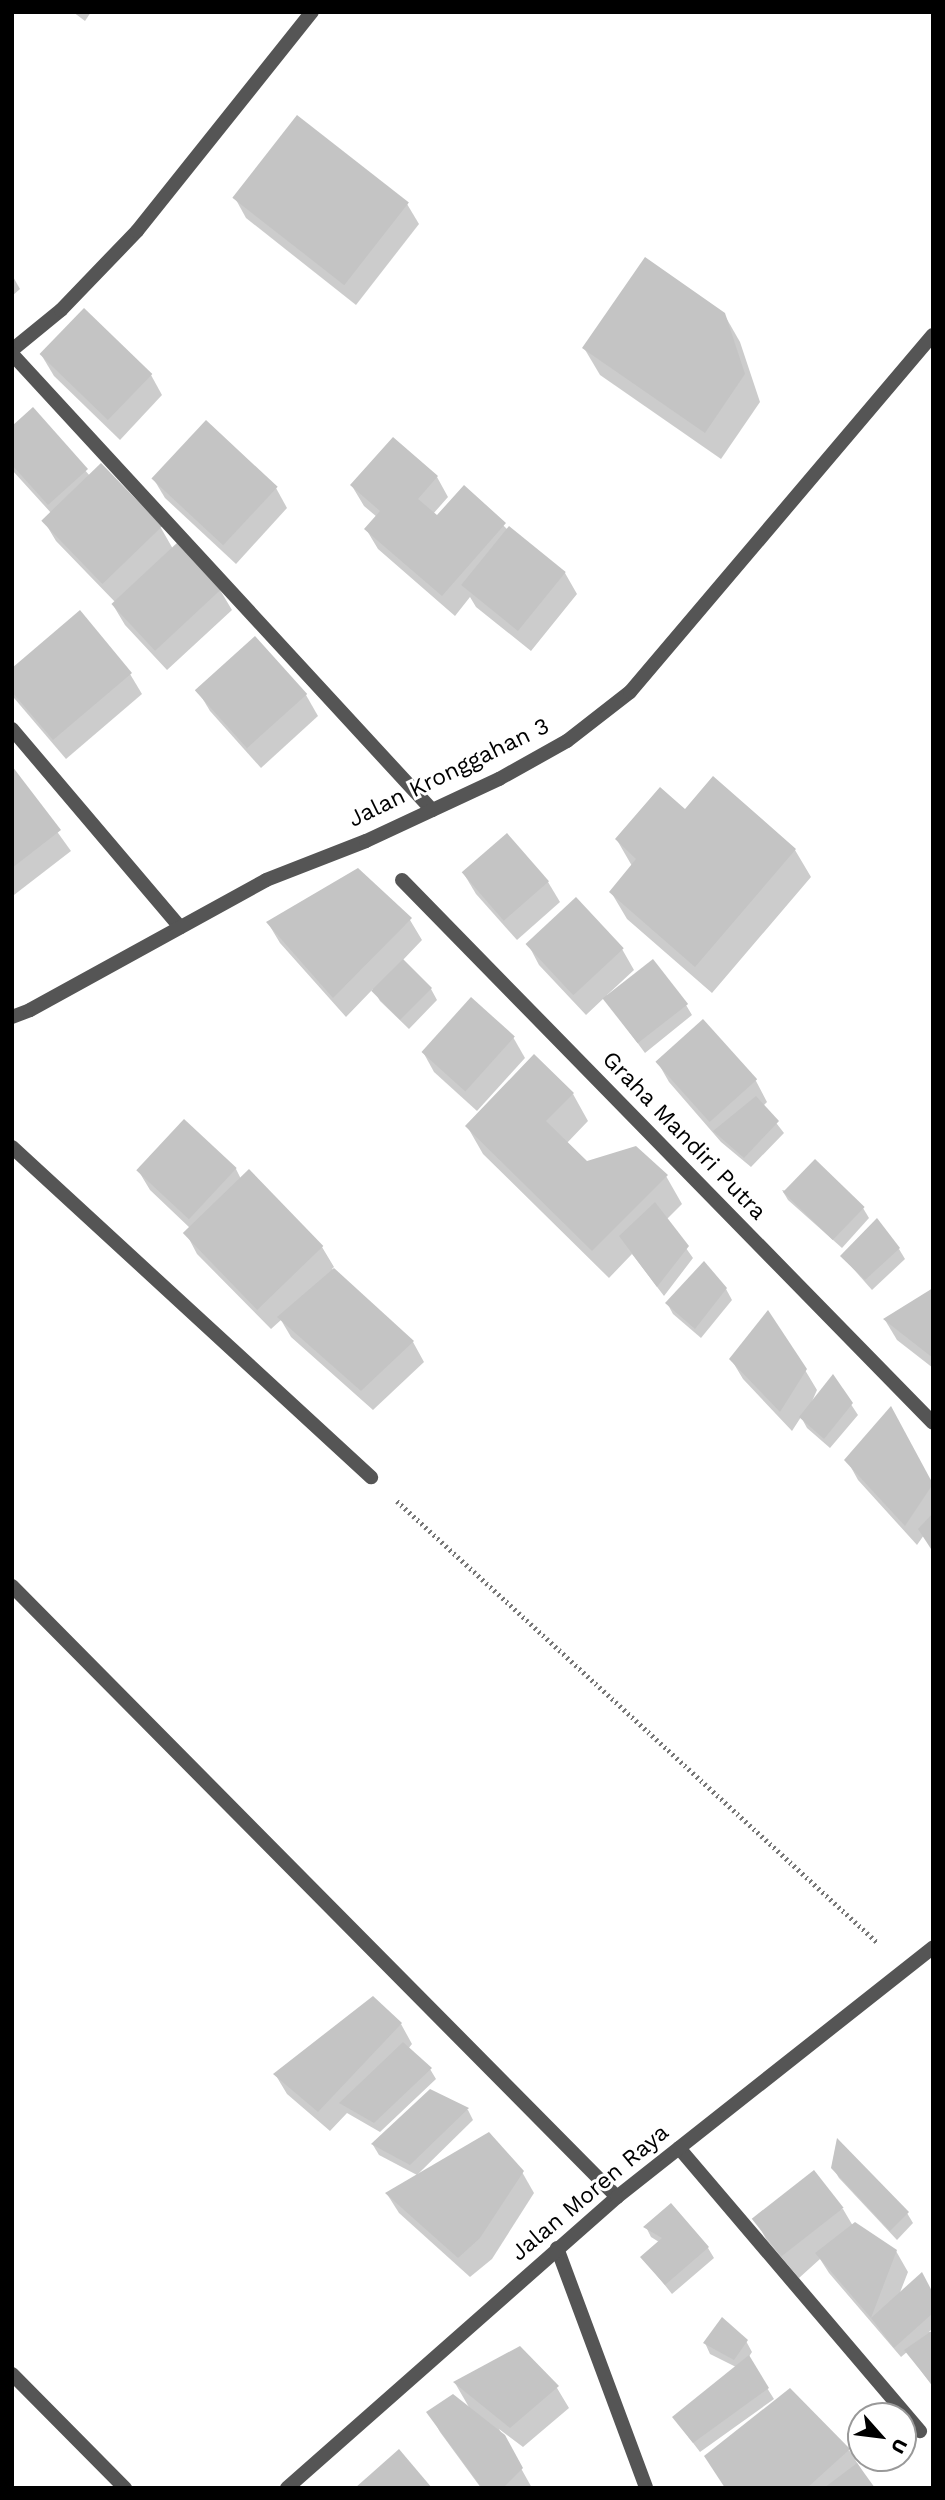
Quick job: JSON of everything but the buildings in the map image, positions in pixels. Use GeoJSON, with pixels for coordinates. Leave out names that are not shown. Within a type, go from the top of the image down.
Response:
{"type":"FeatureCollection","features":[{"type":"Feature","properties":{"kind":"street"},"geometry":{"type":"LineString","coordinates":[[312,12],[138,231],[61,310],[12,352],[432,810]]}},
{"type":"Feature","properties":{"kind":"street","name":"Jalan Kronggahan 3"},"geometry":{"type":"LineString","coordinates":[[12,1017],[30,1010],[266,880],[432,810],[499,779],[567,741],[630,692],[933,335]]}},
{"type":"Feature","properties":{"kind":"street"},"geometry":{"type":"LineString","coordinates":[[12,729],[180,927]]}},
{"type":"Feature","properties":{"kind":"street","name":"Graha Mandiri Putra"},"geometry":{"type":"LineString","coordinates":[[402,880],[933,1423]]}},
{"type":"Feature","properties":{"kind":"street"},"geometry":{"type":"LineString","coordinates":[[12,1147],[371,1477]]}},
{"type":"Feature","properties":{"kind":"street"},"geometry":{"type":"LineString","coordinates":[[12,1586],[617,2197]]}},
{"type":"Feature","properties":{"kind":"street","name":"Jalan Moren Raya"},"geometry":{"type":"LineString","coordinates":[[292,2487],[617,2197],[933,1947]]}},
{"type":"Feature","properties":{"kind":"street"},"geometry":{"type":"LineString","coordinates":[[679,2148],[920,2431]]}},
{"type":"Feature","properties":{"kind":"street"},"geometry":{"type":"LineString","coordinates":[[557,2248],[646,2487]]}},
{"type":"Feature","properties":{"kind":"street"},"geometry":{"type":"LineString","coordinates":[[12,2374],[125,2488]]}},
{"type":"Feature","properties":{"kind":"path"},"geometry":{"type":"LineString","coordinates":[[371,1477],[907,1969]]}}]}
